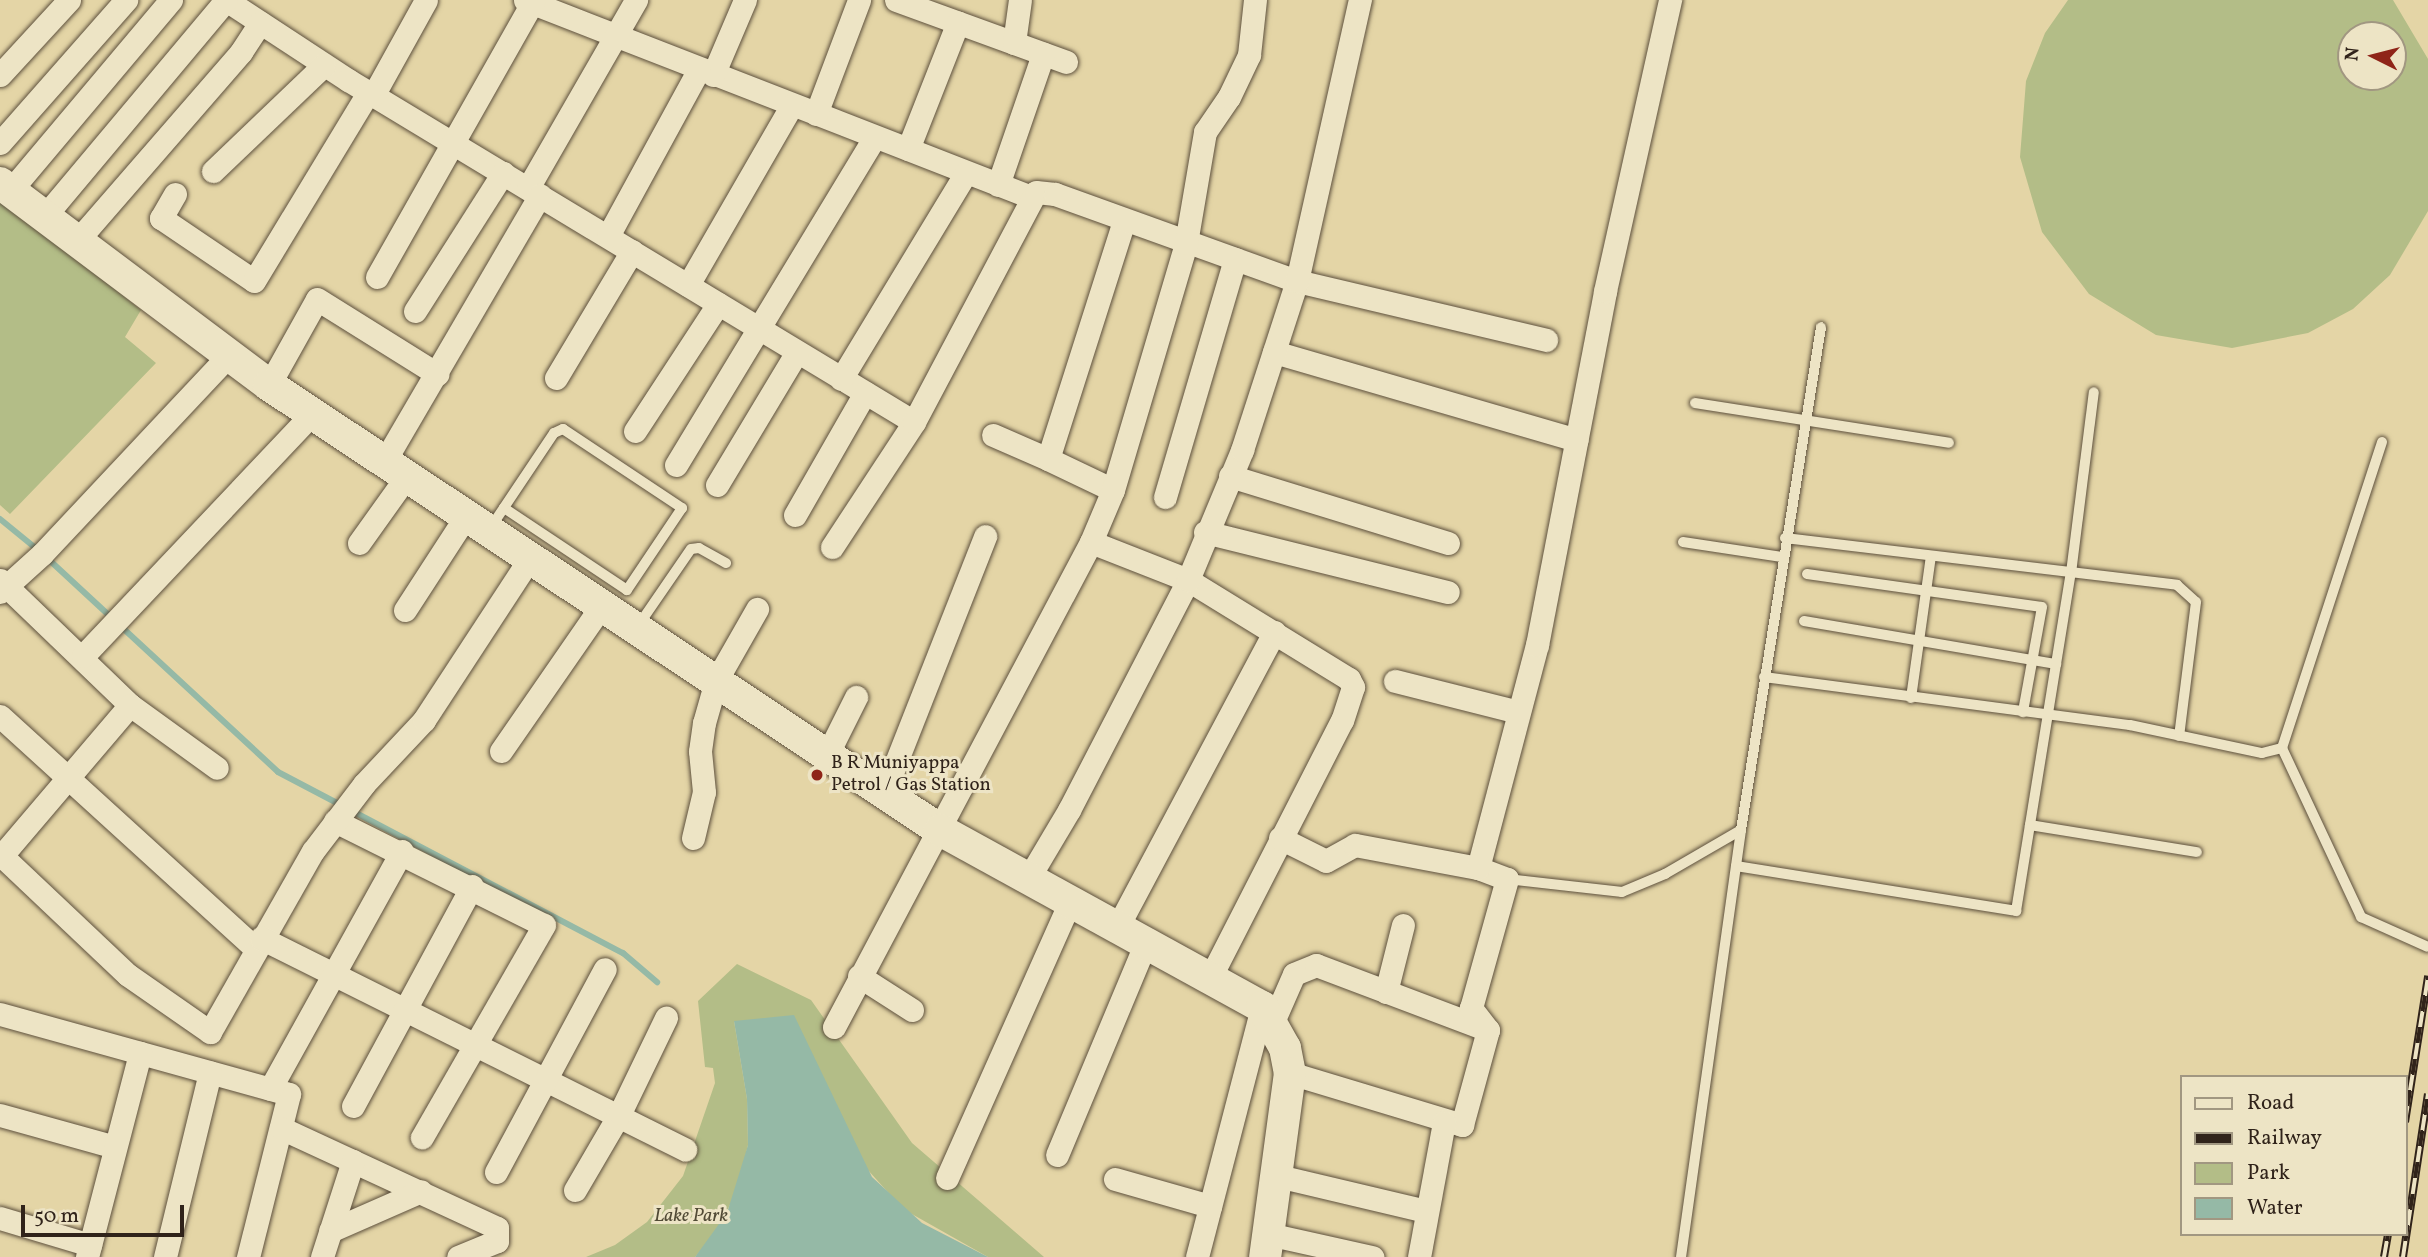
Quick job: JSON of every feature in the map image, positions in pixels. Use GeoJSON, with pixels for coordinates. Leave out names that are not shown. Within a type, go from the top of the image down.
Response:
{"type":"FeatureCollection","features":[{"type":"Feature","properties":{"kind":"street"},"geometry":{"type":"LineString","coordinates":[[0,75],[69,0]]}},
{"type":"Feature","properties":{"kind":"street"},"geometry":{"type":"LineString","coordinates":[[0,143],[126,0]]}},
{"type":"Feature","properties":{"kind":"street"},"geometry":{"type":"LineString","coordinates":[[170,0],[5,187],[201,337],[230,354],[270,386],[395,469],[537,547],[602,605],[940,830],[1118,926],[1144,945],[1267,1015],[1290,1073],[1278,1176],[1266,1245],[1372,1257]]}},
{"type":"Feature","properties":{"kind":"street"},"geometry":{"type":"LineString","coordinates":[[44,217],[226,0],[324,65],[914,422]]}},
{"type":"Feature","properties":{"kind":"street"},"geometry":{"type":"LineString","coordinates":[[175,194],[161,218],[254,281],[426,0]]}},
{"type":"Feature","properties":{"kind":"street"},"geometry":{"type":"LineString","coordinates":[[359,543],[437,374],[636,0]]}},
{"type":"Feature","properties":{"kind":"street"},"geometry":{"type":"LineString","coordinates":[[608,236],[706,72],[745,0]]}},
{"type":"Feature","properties":{"kind":"street"},"geometry":{"type":"LineString","coordinates":[[816,114],[859,0]]}},
{"type":"Feature","properties":{"kind":"street"},"geometry":{"type":"LineString","coordinates":[[896,0],[1066,62]]}},
{"type":"Feature","properties":{"kind":"street"},"geometry":{"type":"LineString","coordinates":[[1014,43],[1020,0]]}},
{"type":"Feature","properties":{"kind":"street"},"geometry":{"type":"LineString","coordinates":[[834,1027],[1091,542],[1114,490],[1186,243],[1205,132],[1229,97],[1249,55],[1255,0]]}},
{"type":"Feature","properties":{"kind":"street"},"geometry":{"type":"LineString","coordinates":[[1028,879],[1069,810],[1188,580],[1205,532],[1230,476],[1297,281],[1360,0]]}},
{"type":"Feature","properties":{"kind":"street"},"geometry":{"type":"LineString","coordinates":[[1478,869],[1537,645],[1576,440],[1670,0]]}},
{"type":"Feature","properties":{"kind":"street"},"geometry":{"type":"LineString","coordinates":[[377,277],[530,1],[874,138],[1031,197]]}},
{"type":"Feature","properties":{"kind":"street"},"geometry":{"type":"LineString","coordinates":[[908,149],[958,22]]}},
{"type":"Feature","properties":{"kind":"street"},"geometry":{"type":"LineString","coordinates":[[76,242],[241,52],[260,23]]}},
{"type":"Feature","properties":{"kind":"street"},"geometry":{"type":"LineString","coordinates":[[998,185],[1043,54]]}},
{"type":"Feature","properties":{"kind":"street"},"geometry":{"type":"LineString","coordinates":[[213,171],[324,65]]}},
{"type":"Feature","properties":{"kind":"street"},"geometry":{"type":"LineString","coordinates":[[688,285],[792,105]]}},
{"type":"Feature","properties":{"kind":"street"},"geometry":{"type":"LineString","coordinates":[[676,465],[874,138]]}},
{"type":"Feature","properties":{"kind":"street"},"geometry":{"type":"LineString","coordinates":[[415,311],[503,173]]}},
{"type":"Feature","properties":{"kind":"street"},"geometry":{"type":"LineString","coordinates":[[841,379],[966,173]]}},
{"type":"Feature","properties":{"kind":"street"},"geometry":{"type":"LineString","coordinates":[[832,547],[914,422],[1031,197],[1044,191],[1297,281],[1546,340]]}},
{"type":"Feature","properties":{"kind":"street"},"geometry":{"type":"LineString","coordinates":[[1048,459],[1124,221]]}},
{"type":"Feature","properties":{"kind":"street"},"geometry":{"type":"LineString","coordinates":[[556,378],[632,251]]}},
{"type":"Feature","properties":{"kind":"street"},"geometry":{"type":"LineString","coordinates":[[1165,497],[1235,259]]}},
{"type":"Feature","properties":{"kind":"street"},"geometry":{"type":"LineString","coordinates":[[270,386],[317,299],[437,374]]}},
{"type":"Feature","properties":{"kind":"street"},"geometry":{"type":"LineString","coordinates":[[635,431],[718,304]]}},
{"type":"Feature","properties":{"kind":"street"},"geometry":{"type":"LineString","coordinates":[[717,485],[797,352]]}},
{"type":"Feature","properties":{"kind":"street"},"geometry":{"type":"LineString","coordinates":[[1273,352],[1576,440]]}},
{"type":"Feature","properties":{"kind":"street"},"geometry":{"type":"LineString","coordinates":[[217,768],[130,705],[83,656],[2,585],[42,554],[230,354]]}},
{"type":"Feature","properties":{"kind":"street"},"geometry":{"type":"LineString","coordinates":[[795,515],[865,393]]}},
{"type":"Feature","properties":{"kind":"street"},"geometry":{"type":"LineString","coordinates":[[83,656],[313,413]]}},
{"type":"Feature","properties":{"kind":"street"},"geometry":{"type":"LineString","coordinates":[[993,435],[1114,490]]}},
{"type":"Feature","properties":{"kind":"street"},"geometry":{"type":"LineString","coordinates":[[1230,476],[1448,543]]}},
{"type":"Feature","properties":{"kind":"street"},"geometry":{"type":"LineString","coordinates":[[405,610],[486,518]]}},
{"type":"Feature","properties":{"kind":"street"},"geometry":{"type":"LineString","coordinates":[[1205,532],[1448,592]]}},
{"type":"Feature","properties":{"kind":"street"},"geometry":{"type":"LineString","coordinates":[[884,793],[985,536]]}},
{"type":"Feature","properties":{"kind":"street"},"geometry":{"type":"LineString","coordinates":[[1091,542],[1188,580],[1349,679],[1353,687],[1342,720],[1209,980]]}},
{"type":"Feature","properties":{"kind":"street"},"geometry":{"type":"LineString","coordinates":[[166,1257],[211,1032],[258,943],[335,821],[424,720],[537,547]]}},
{"type":"Feature","properties":{"kind":"street"},"geometry":{"type":"LineString","coordinates":[[501,751],[602,605]]}},
{"type":"Feature","properties":{"kind":"street"},"geometry":{"type":"LineString","coordinates":[[693,838],[704,792],[700,751],[704,723],[716,681],[757,609]]}},
{"type":"Feature","properties":{"kind":"street"},"geometry":{"type":"LineString","coordinates":[[1118,926],[1274,632]]}},
{"type":"Feature","properties":{"kind":"street"},"geometry":{"type":"LineString","coordinates":[[1395,681],[1518,712]]}},
{"type":"Feature","properties":{"kind":"street"},"geometry":{"type":"LineString","coordinates":[[827,755],[856,697]]}},
{"type":"Feature","properties":{"kind":"street"},"geometry":{"type":"LineString","coordinates":[[130,705],[1,857],[128,975],[211,1032]]}},
{"type":"Feature","properties":{"kind":"street"},"geometry":{"type":"LineString","coordinates":[[0,716],[258,943],[334,974],[547,1077],[685,1149]]}},
{"type":"Feature","properties":{"kind":"street"},"geometry":{"type":"LineString","coordinates":[[335,821],[402,851],[544,925],[422,1137]]}},
{"type":"Feature","properties":{"kind":"street"},"geometry":{"type":"LineString","coordinates":[[1280,838],[1326,861],[1355,845],[1478,869],[1507,879],[1471,1008],[1488,1030]]}},
{"type":"Feature","properties":{"kind":"street"},"geometry":{"type":"LineString","coordinates":[[271,1089],[402,851]]}},
{"type":"Feature","properties":{"kind":"street"},"geometry":{"type":"LineString","coordinates":[[353,1106],[472,886]]}},
{"type":"Feature","properties":{"kind":"street"},"geometry":{"type":"LineString","coordinates":[[947,1178],[1070,902]]}},
{"type":"Feature","properties":{"kind":"street"},"geometry":{"type":"LineString","coordinates":[[1386,992],[1403,925]]}},
{"type":"Feature","properties":{"kind":"street"},"geometry":{"type":"LineString","coordinates":[[1057,1155],[1144,945]]}},
{"type":"Feature","properties":{"kind":"street"},"geometry":{"type":"LineString","coordinates":[[1197,1257],[1267,1015],[1294,974],[1303,967],[1316,965],[1488,1030]]}},
{"type":"Feature","properties":{"kind":"street"},"geometry":{"type":"LineString","coordinates":[[496,1172],[605,969]]}},
{"type":"Feature","properties":{"kind":"street"},"geometry":{"type":"LineString","coordinates":[[859,976],[912,1010]]}},
{"type":"Feature","properties":{"kind":"street"},"geometry":{"type":"LineString","coordinates":[[0,1014],[289,1094],[248,1257]]}},
{"type":"Feature","properties":{"kind":"street"},"geometry":{"type":"LineString","coordinates":[[575,1190],[620,1114],[666,1018]]}},
{"type":"Feature","properties":{"kind":"street"},"geometry":{"type":"LineString","coordinates":[[1290,1073],[1444,1122],[1462,1125],[1488,1030]]}},
{"type":"Feature","properties":{"kind":"street"},"geometry":{"type":"LineString","coordinates":[[0,1218],[88,1251],[139,1053]]}},
{"type":"Feature","properties":{"kind":"street"},"geometry":{"type":"LineString","coordinates":[[0,1115],[115,1147]]}},
{"type":"Feature","properties":{"kind":"street"},"geometry":{"type":"LineString","coordinates":[[1419,1257],[1444,1122]]}},
{"type":"Feature","properties":{"kind":"street"},"geometry":{"type":"LineString","coordinates":[[281,1128],[498,1228],[497,1241],[458,1257]]}},
{"type":"Feature","properties":{"kind":"street"},"geometry":{"type":"LineString","coordinates":[[322,1257],[353,1161]]}},
{"type":"Feature","properties":{"kind":"street"},"geometry":{"type":"LineString","coordinates":[[1278,1176],[1426,1210]]}},
{"type":"Feature","properties":{"kind":"street"},"geometry":{"type":"LineString","coordinates":[[1115,1179],[1210,1206]]}},
{"type":"Feature","properties":{"kind":"street"},"geometry":{"type":"LineString","coordinates":[[330,1231],[421,1191]]}},
{"type":"Feature","properties":{"kind":"lane"},"geometry":{"type":"LineString","coordinates":[[1681,1257],[1782,557],[1821,327]]}},
{"type":"Feature","properties":{"kind":"lane"},"geometry":{"type":"LineString","coordinates":[[1736,866],[2016,911],[2071,573],[2094,392]]}},
{"type":"Feature","properties":{"kind":"lane"},"geometry":{"type":"LineString","coordinates":[[1695,403],[1949,443]]}},
{"type":"Feature","properties":{"kind":"lane"},"geometry":{"type":"LineString","coordinates":[[486,518],[554,433],[563,429],[682,508],[627,590],[537,547]]}},
{"type":"Feature","properties":{"kind":"lane"},"geometry":{"type":"LineString","coordinates":[[2382,442],[2282,748],[2361,918],[2428,947]]}},
{"type":"Feature","properties":{"kind":"lane"},"geometry":{"type":"LineString","coordinates":[[1785,538],[2177,585],[2196,603],[2179,736]]}},
{"type":"Feature","properties":{"kind":"lane"},"geometry":{"type":"LineString","coordinates":[[1683,542],[1782,557]]}},
{"type":"Feature","properties":{"kind":"lane"},"geometry":{"type":"LineString","coordinates":[[636,628],[691,549],[699,548],[726,563]]}},
{"type":"Feature","properties":{"kind":"lane"},"geometry":{"type":"LineString","coordinates":[[1912,698],[1931,556]]}},
{"type":"Feature","properties":{"kind":"lane"},"geometry":{"type":"LineString","coordinates":[[1807,573],[2042,607],[2023,712]]}},
{"type":"Feature","properties":{"kind":"lane"},"geometry":{"type":"LineString","coordinates":[[1804,621],[2056,664]]}},
{"type":"Feature","properties":{"kind":"lane"},"geometry":{"type":"LineString","coordinates":[[1764,677],[2049,715],[2179,736],[2262,753],[2282,748]]}},
{"type":"Feature","properties":{"kind":"lane"},"geometry":{"type":"LineString","coordinates":[[2029,825],[2197,852]]}},
{"type":"Feature","properties":{"kind":"lane"},"geometry":{"type":"LineString","coordinates":[[1507,879],[1622,892],[1665,874],[1741,830]]}},
{"type":"Feature","properties":{"kind":"green space"},"geometry":{"type":"Polygon","coordinates":[[[2068,0],[2393,0],[2405,21],[2337,21],[2337,91],[2407,91],[2407,24],[2428,59],[2428,211],[2390,275],[2353,309],[2308,333],[2232,348],[2156,335],[2089,294],[2042,232],[2020,157],[2026,81],[2045,33],[2068,0]]]}},
{"type":"Feature","properties":{"kind":"green space"},"geometry":{"type":"Polygon","coordinates":[[[0,199],[141,310],[125,337],[156,363],[10,514],[0,505],[0,199]]]}},
{"type":"Feature","properties":{"kind":"green space","name":"Lake Park"},"geometry":{"type":"Polygon","coordinates":[[[737,964],[811,1000],[912,1143],[1044,1257],[988,1257],[903,1209],[734,1021],[747,1099],[748,1145],[737,1191],[716,1232],[695,1257],[586,1257],[615,1245],[647,1222],[683,1176],[715,1083],[713,1068],[705,1067],[698,1001],[737,964]]]}},
{"type":"Feature","properties":{"kind":"water"},"geometry":{"type":"Polygon","coordinates":[[[794,1015],[872,1177],[922,1223],[988,1257],[695,1257],[727,1213],[748,1145],[747,1099],[734,1021],[794,1015]]]}},
{"type":"Feature","properties":{"kind":"waterway"},"geometry":{"type":"LineString","coordinates":[[0,519],[38,550]]}},
{"type":"Feature","properties":{"kind":"waterway"},"geometry":{"type":"LineString","coordinates":[[46,557],[278,772],[623,953],[657,982]]}},
{"type":"Feature","properties":{"kind":"railway"},"geometry":{"type":"LineString","coordinates":[[2407,1109],[2428,976]]}},
{"type":"Feature","properties":{"kind":"railway"},"geometry":{"type":"LineString","coordinates":[[2407,1231],[2428,1094]]}},
{"type":"Feature","properties":{"kind":"railway"},"geometry":{"type":"LineString","coordinates":[[2384,1257],[2388,1236]]}},
{"type":"Feature","properties":{"kind":"railway"},"geometry":{"type":"LineString","coordinates":[[2403,1257],[2406,1236]]}},
{"type":"Feature","properties":{"kind":"place","name":"B R Muniyappa Petrol / Gas Station"},"geometry":{"type":"Point","coordinates":[817,775]}}]}
